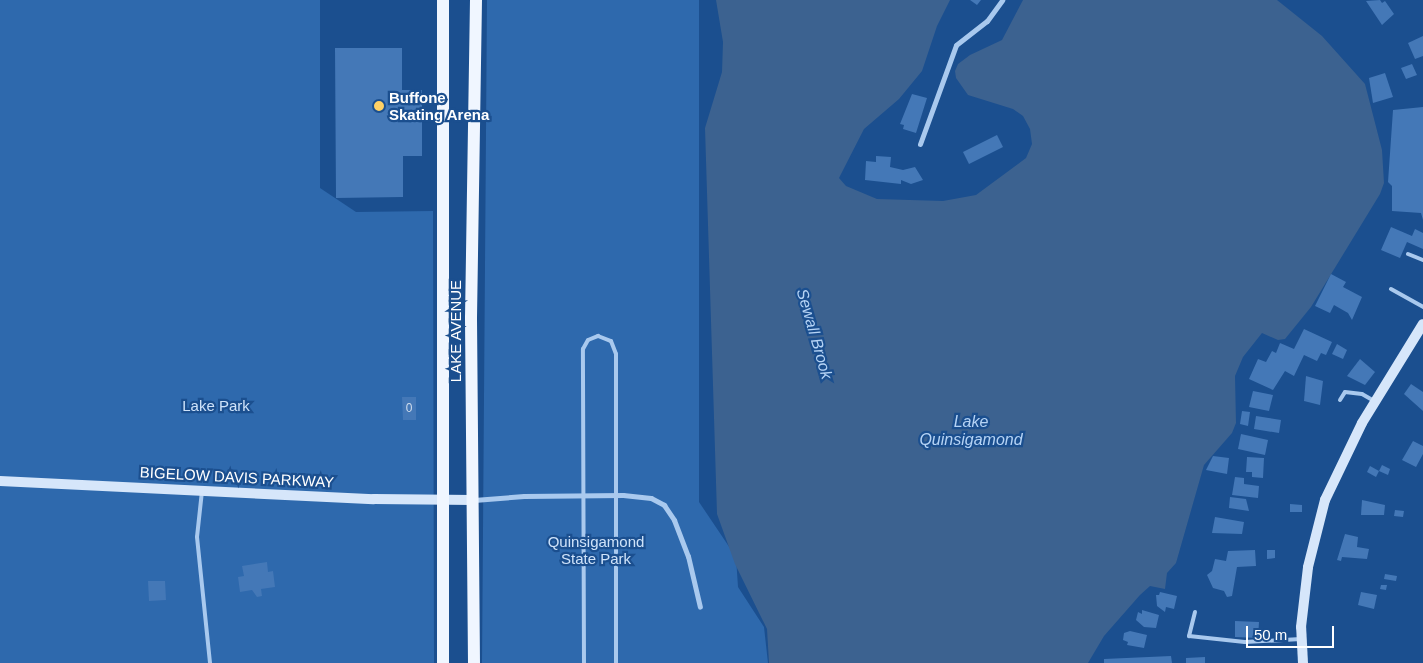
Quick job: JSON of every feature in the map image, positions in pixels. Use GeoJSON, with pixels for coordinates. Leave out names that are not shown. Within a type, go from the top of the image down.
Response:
{"type":"FeatureCollection","features":[{"type":"Feature","properties":{"kind":"main road","name":"LAKE AVENUE"},"geometry":{"type":"LineString","coordinates":[[443,0],[443,663]]}},
{"type":"Feature","properties":{"kind":"main road","name":"LAKE AVENUE"},"geometry":{"type":"LineString","coordinates":[[474,663],[476,0]]}},
{"type":"Feature","properties":{"kind":"main road"},"geometry":{"type":"LineString","coordinates":[[1303,663],[1301,639],[1308,567],[1316,529],[1337,470],[1423,324]]}},
{"type":"Feature","properties":{"kind":"main road","name":"BIGELOW DAVIS PARKWAY"},"geometry":{"type":"LineString","coordinates":[[0,481],[444,501],[473,500]]}},
{"type":"Feature","properties":{"kind":"street"},"geometry":{"type":"LineString","coordinates":[[920,144],[956,45],[987,21],[1002,0]]}},
{"type":"Feature","properties":{"kind":"street"},"geometry":{"type":"LineString","coordinates":[[473,500],[616,495],[644,497],[664,505],[683,540],[700,608]]}},
{"type":"Feature","properties":{"kind":"lane"},"geometry":{"type":"LineString","coordinates":[[1408,254],[1423,260]]}},
{"type":"Feature","properties":{"kind":"lane"},"geometry":{"type":"LineString","coordinates":[[1391,289],[1423,307]]}},
{"type":"Feature","properties":{"kind":"lane"},"geometry":{"type":"LineString","coordinates":[[584,663],[583,349],[588,340],[598,336],[611,341],[616,354],[616,663]]}},
{"type":"Feature","properties":{"kind":"lane"},"geometry":{"type":"LineString","coordinates":[[1340,400],[1346,392],[1362,394],[1376,402]]}},
{"type":"Feature","properties":{"kind":"lane"},"geometry":{"type":"LineString","coordinates":[[202,490],[197,537],[210,663]]}},
{"type":"Feature","properties":{"kind":"lane"},"geometry":{"type":"LineString","coordinates":[[1195,612],[1188,636],[1245,642],[1301,639]]}},
{"type":"Feature","properties":{"kind":"green space","name":"Lake Park"},"geometry":{"type":"Polygon","coordinates":[[[0,0],[320,0],[320,188],[356,212],[433,211],[434,663],[0,663],[0,0]]]}},
{"type":"Feature","properties":{"kind":"green space","name":"Quinsigamond State Park"},"geometry":{"type":"Polygon","coordinates":[[[487,0],[699,0],[699,502],[736,557],[738,587],[764,627],[768,663],[482,663],[487,0]]]}},
{"type":"Feature","properties":{"kind":"water","name":"Lake Quinsigamond"},"geometry":{"type":"Polygon","coordinates":[[[716,0],[950,0],[937,26],[922,71],[899,99],[864,129],[839,178],[846,186],[877,199],[943,201],[976,195],[1026,158],[1032,144],[1030,129],[1023,116],[1013,109],[968,95],[956,78],[955,71],[958,64],[970,55],[1002,40],[1023,0],[1277,0],[1322,36],[1365,84],[1382,150],[1384,183],[1380,194],[1311,307],[1285,339],[1278,340],[1262,333],[1243,357],[1235,376],[1236,423],[1232,433],[1204,465],[1176,563],[1167,573],[1165,589],[1150,586],[1140,595],[1104,636],[1088,663],[769,663],[767,629],[735,564],[717,514],[705,128],[722,72],[723,42],[716,0]]]}},
{"type":"Feature","properties":{"kind":"building"},"geometry":{"type":"Polygon","coordinates":[[[970,0],[981,0],[977,5],[970,0]]]}},
{"type":"Feature","properties":{"kind":"building"},"geometry":{"type":"Polygon","coordinates":[[[1380,0],[1382,3],[1385,1],[1394,14],[1382,25],[1366,1],[1380,0]]]}},
{"type":"Feature","properties":{"kind":"building"},"geometry":{"type":"Polygon","coordinates":[[[1423,36],[1423,56],[1415,59],[1408,43],[1423,36]]]}},
{"type":"Feature","properties":{"kind":"building","name":"Buffone Skating Arena"},"geometry":{"type":"Polygon","coordinates":[[[335,48],[402,48],[402,90],[422,90],[422,156],[403,156],[403,197],[336,198],[335,48]]]}},
{"type":"Feature","properties":{"kind":"building"},"geometry":{"type":"Polygon","coordinates":[[[1412,64],[1417,75],[1406,79],[1401,68],[1412,64]]]}},
{"type":"Feature","properties":{"kind":"building"},"geometry":{"type":"Polygon","coordinates":[[[1385,73],[1393,97],[1373,103],[1369,78],[1385,73]]]}},
{"type":"Feature","properties":{"kind":"building"},"geometry":{"type":"Polygon","coordinates":[[[912,94],[927,98],[916,133],[903,129],[904,125],[900,124],[912,94]]]}},
{"type":"Feature","properties":{"kind":"building"},"geometry":{"type":"Polygon","coordinates":[[[1423,107],[1423,220],[1421,213],[1392,211],[1392,186],[1388,182],[1393,110],[1423,107]]]}},
{"type":"Feature","properties":{"kind":"building"},"geometry":{"type":"Polygon","coordinates":[[[997,135],[1003,147],[969,164],[963,152],[997,135]]]}},
{"type":"Feature","properties":{"kind":"building"},"geometry":{"type":"Polygon","coordinates":[[[876,156],[891,157],[890,167],[903,170],[915,167],[923,180],[911,184],[901,180],[901,184],[865,180],[866,161],[876,162],[876,156]]]}},
{"type":"Feature","properties":{"kind":"building"},"geometry":{"type":"Polygon","coordinates":[[[1391,227],[1412,236],[1415,229],[1423,233],[1423,249],[1407,242],[1400,258],[1381,250],[1391,227]]]}},
{"type":"Feature","properties":{"kind":"building"},"geometry":{"type":"Polygon","coordinates":[[[1331,274],[1346,282],[1343,287],[1362,297],[1352,320],[1348,313],[1334,305],[1330,313],[1315,306],[1331,274]]]}},
{"type":"Feature","properties":{"kind":"building"},"geometry":{"type":"Polygon","coordinates":[[[1304,329],[1332,342],[1326,355],[1321,353],[1317,361],[1304,355],[1294,376],[1285,371],[1273,390],[1249,379],[1258,359],[1266,362],[1272,351],[1276,353],[1280,343],[1294,349],[1304,329]]]}},
{"type":"Feature","properties":{"kind":"building"},"geometry":{"type":"Polygon","coordinates":[[[1337,344],[1347,350],[1343,359],[1332,354],[1337,344]]]}},
{"type":"Feature","properties":{"kind":"building"},"geometry":{"type":"Polygon","coordinates":[[[1360,359],[1375,372],[1365,385],[1347,376],[1360,359]]]}},
{"type":"Feature","properties":{"kind":"building"},"geometry":{"type":"Polygon","coordinates":[[[1306,376],[1323,381],[1320,405],[1304,401],[1306,376]]]}},
{"type":"Feature","properties":{"kind":"building"},"geometry":{"type":"Polygon","coordinates":[[[1411,384],[1423,392],[1423,411],[1404,394],[1411,384]]]}},
{"type":"Feature","properties":{"kind":"building"},"geometry":{"type":"Polygon","coordinates":[[[1253,391],[1273,395],[1269,411],[1249,407],[1253,391]]]}},
{"type":"Feature","properties":{"kind":"building"},"geometry":{"type":"Polygon","coordinates":[[[402,397],[416,397],[416,420],[403,420],[402,397]]]}},
{"type":"Feature","properties":{"kind":"building"},"geometry":{"type":"Polygon","coordinates":[[[1242,411],[1250,412],[1248,426],[1240,424],[1242,411]]]}},
{"type":"Feature","properties":{"kind":"building"},"geometry":{"type":"Polygon","coordinates":[[[1256,416],[1281,420],[1279,433],[1254,429],[1256,416]]]}},
{"type":"Feature","properties":{"kind":"building"},"geometry":{"type":"Polygon","coordinates":[[[1241,434],[1268,440],[1265,455],[1238,449],[1241,434]]]}},
{"type":"Feature","properties":{"kind":"building"},"geometry":{"type":"Polygon","coordinates":[[[1413,441],[1423,446],[1423,454],[1416,467],[1402,460],[1413,441]]]}},
{"type":"Feature","properties":{"kind":"building"},"geometry":{"type":"Polygon","coordinates":[[[1213,456],[1229,458],[1227,474],[1206,470],[1213,456]]]}},
{"type":"Feature","properties":{"kind":"building"},"geometry":{"type":"Polygon","coordinates":[[[1247,457],[1264,458],[1263,478],[1252,477],[1252,472],[1246,472],[1247,457]]]}},
{"type":"Feature","properties":{"kind":"building"},"geometry":{"type":"Polygon","coordinates":[[[1382,465],[1390,469],[1388,475],[1379,471],[1382,465]]]}},
{"type":"Feature","properties":{"kind":"building"},"geometry":{"type":"Polygon","coordinates":[[[1370,466],[1379,471],[1376,477],[1367,472],[1370,466]]]}},
{"type":"Feature","properties":{"kind":"building"},"geometry":{"type":"Polygon","coordinates":[[[1235,477],[1244,478],[1244,484],[1259,486],[1258,498],[1232,495],[1235,477]]]}},
{"type":"Feature","properties":{"kind":"building"},"geometry":{"type":"Polygon","coordinates":[[[1230,497],[1246,499],[1249,511],[1229,508],[1230,497]]]}},
{"type":"Feature","properties":{"kind":"building"},"geometry":{"type":"Polygon","coordinates":[[[1362,500],[1385,505],[1384,515],[1361,515],[1362,500]]]}},
{"type":"Feature","properties":{"kind":"building"},"geometry":{"type":"Polygon","coordinates":[[[1290,504],[1302,505],[1302,512],[1290,512],[1290,504]]]}},
{"type":"Feature","properties":{"kind":"building"},"geometry":{"type":"Polygon","coordinates":[[[1395,510],[1404,511],[1403,517],[1394,516],[1395,510]]]}},
{"type":"Feature","properties":{"kind":"building"},"geometry":{"type":"Polygon","coordinates":[[[1215,517],[1244,522],[1242,534],[1212,533],[1215,517]]]}},
{"type":"Feature","properties":{"kind":"building"},"geometry":{"type":"Polygon","coordinates":[[[1345,534],[1358,537],[1357,547],[1369,549],[1367,559],[1342,557],[1341,561],[1337,560],[1345,534]]]}},
{"type":"Feature","properties":{"kind":"building"},"geometry":{"type":"Polygon","coordinates":[[[1255,550],[1256,566],[1237,567],[1232,596],[1227,597],[1224,591],[1213,588],[1207,575],[1212,571],[1215,559],[1226,561],[1228,551],[1255,550]]]}},
{"type":"Feature","properties":{"kind":"building"},"geometry":{"type":"Polygon","coordinates":[[[1267,550],[1275,550],[1275,558],[1267,559],[1267,550]]]}},
{"type":"Feature","properties":{"kind":"building"},"geometry":{"type":"Polygon","coordinates":[[[267,562],[268,572],[273,571],[275,587],[261,589],[262,596],[257,597],[252,590],[240,592],[238,577],[244,576],[242,566],[267,562]]]}},
{"type":"Feature","properties":{"kind":"building"},"geometry":{"type":"Polygon","coordinates":[[[1385,574],[1397,576],[1396,581],[1384,579],[1385,574]]]}},
{"type":"Feature","properties":{"kind":"building"},"geometry":{"type":"Polygon","coordinates":[[[148,581],[165,581],[166,600],[149,601],[148,581]]]}},
{"type":"Feature","properties":{"kind":"building"},"geometry":{"type":"Polygon","coordinates":[[[1381,585],[1387,585],[1386,590],[1380,589],[1381,585]]]}},
{"type":"Feature","properties":{"kind":"building"},"geometry":{"type":"Polygon","coordinates":[[[1160,592],[1177,596],[1174,609],[1166,607],[1165,612],[1157,606],[1156,595],[1159,595],[1160,592]]]}},
{"type":"Feature","properties":{"kind":"building"},"geometry":{"type":"Polygon","coordinates":[[[1361,592],[1377,595],[1374,609],[1358,605],[1361,592]]]}},
{"type":"Feature","properties":{"kind":"building"},"geometry":{"type":"Polygon","coordinates":[[[1142,610],[1159,615],[1156,628],[1144,627],[1136,620],[1138,612],[1142,614],[1142,610]]]}},
{"type":"Feature","properties":{"kind":"building"},"geometry":{"type":"Polygon","coordinates":[[[1235,621],[1259,622],[1258,638],[1235,637],[1235,621]]]}},
{"type":"Feature","properties":{"kind":"building"},"geometry":{"type":"Polygon","coordinates":[[[1130,631],[1147,635],[1144,648],[1127,645],[1128,642],[1123,640],[1124,633],[1130,631]]]}},
{"type":"Feature","properties":{"kind":"building"},"geometry":{"type":"Polygon","coordinates":[[[1171,656],[1172,663],[1104,663],[1104,659],[1171,656]]]}},
{"type":"Feature","properties":{"kind":"building"},"geometry":{"type":"Polygon","coordinates":[[[1205,657],[1205,663],[1186,663],[1186,658],[1205,657]]]}},
{"type":"Feature","properties":{"kind":"place","name":"Buffone Skating Arena"},"geometry":{"type":"Point","coordinates":[379,106]}},
{"type":"Feature","properties":{"kind":"water label","name":"Sewall Brook"},"geometry":{"type":"Point","coordinates":[814,334]}}]}
